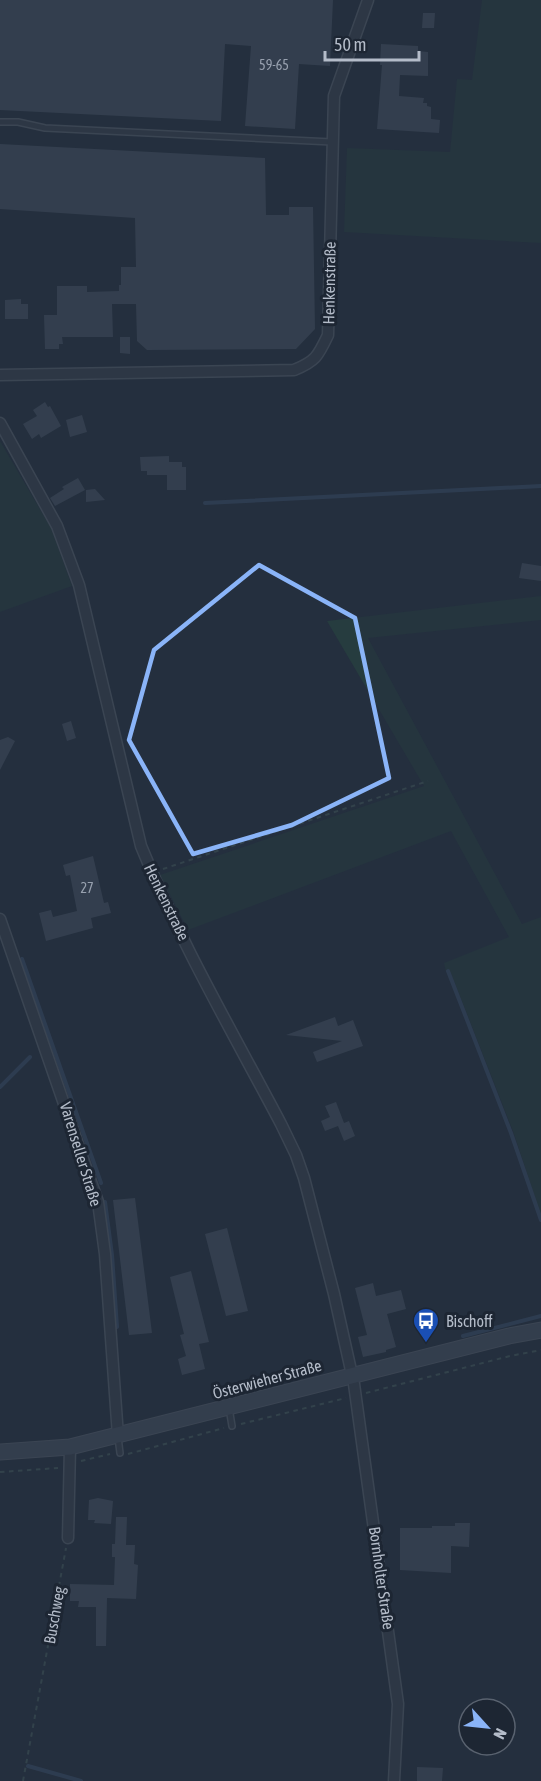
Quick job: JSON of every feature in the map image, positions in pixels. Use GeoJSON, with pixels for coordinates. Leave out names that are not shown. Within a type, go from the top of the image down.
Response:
{"type":"FeatureCollection","features":[{"type":"Feature","properties":{"kind":"street","name":"Henkenstraße"},"geometry":{"type":"LineString","coordinates":[[0,375],[294,370],[318,357],[328,335],[334,96],[368,0]]}},
{"type":"Feature","properties":{"kind":"street","name":"Henkenstraße"},"geometry":{"type":"LineString","coordinates":[[0,423],[57,526],[70,558],[79,585],[141,846],[152,873],[296,1155],[313,1212],[353,1376]]}},
{"type":"Feature","properties":{"kind":"street","name":"Varenseller Straße"},"geometry":{"type":"LineString","coordinates":[[0,919],[98,1202],[105,1254],[118,1436]]}},
{"type":"Feature","properties":{"kind":"street","name":"Österwieher Straße"},"geometry":{"type":"LineString","coordinates":[[0,1452],[70,1447],[509,1336],[541,1330]]}},
{"type":"Feature","properties":{"kind":"street","name":"Bornholter Straße"},"geometry":{"type":"LineString","coordinates":[[353,1376],[398,1704],[394,1781]]}},
{"type":"Feature","properties":{"kind":"street"},"geometry":{"type":"LineString","coordinates":[[68,1538],[70,1447]]}},
{"type":"Feature","properties":{"kind":"lane"},"geometry":{"type":"LineString","coordinates":[[0,122],[18,122],[45,128],[332,142]]}},
{"type":"Feature","properties":{"kind":"lane"},"geometry":{"type":"LineString","coordinates":[[229,1408],[232,1426]]}},
{"type":"Feature","properties":{"kind":"lane"},"geometry":{"type":"LineString","coordinates":[[118,1436],[120,1453]]}},
{"type":"Feature","properties":{"kind":"path"},"geometry":{"type":"LineString","coordinates":[[152,873],[428,781]]}},
{"type":"Feature","properties":{"kind":"path"},"geometry":{"type":"LineString","coordinates":[[356,1396],[541,1350]]}},
{"type":"Feature","properties":{"kind":"path"},"geometry":{"type":"LineString","coordinates":[[0,1472],[57,1468],[120,1453]]}},
{"type":"Feature","properties":{"kind":"path","name":"Buschweg"},"geometry":{"type":"LineString","coordinates":[[23,1781],[68,1538]]}},
{"type":"Feature","properties":{"kind":"highlighted area"},"geometry":{"type":"Polygon","coordinates":[[[259,565],[355,618],[389,778],[292,825],[193,854],[129,740],[154,650],[259,565]]]}},
{"type":"Feature","properties":{"kind":"green space"},"geometry":{"type":"Polygon","coordinates":[[[482,0],[541,0],[541,243],[344,232],[347,148],[450,152],[457,79],[472,80],[482,0]]]}},
{"type":"Feature","properties":{"kind":"green space"},"geometry":{"type":"Polygon","coordinates":[[[0,441],[51,528],[72,586],[0,612],[0,441]]]}},
{"type":"Feature","properties":{"kind":"green space"},"geometry":{"type":"Polygon","coordinates":[[[541,596],[541,620],[368,638],[522,924],[541,917],[541,1215],[513,1131],[450,971],[446,972],[444,963],[509,937],[451,831],[188,930],[160,875],[424,786],[327,621],[541,596]]]}},
{"type":"Feature","properties":{"kind":"building"},"geometry":{"type":"Polygon","coordinates":[[[0,0],[333,0],[330,66],[299,64],[295,129],[245,126],[251,46],[225,44],[221,121],[0,110],[0,0]]]}},
{"type":"Feature","properties":{"kind":"building"},"geometry":{"type":"Polygon","coordinates":[[[423,13],[435,13],[434,28],[422,28],[423,13]]]}},
{"type":"Feature","properties":{"kind":"building"},"geometry":{"type":"Polygon","coordinates":[[[381,44],[418,46],[418,51],[428,52],[428,76],[400,75],[399,96],[424,98],[423,103],[431,107],[431,119],[440,120],[439,133],[377,129],[382,65],[380,65],[381,44]]]}},
{"type":"Feature","properties":{"kind":"building"},"geometry":{"type":"Polygon","coordinates":[[[0,144],[265,158],[266,215],[289,215],[289,207],[313,207],[315,329],[296,349],[147,350],[137,341],[136,304],[112,304],[113,337],[62,337],[63,344],[59,344],[59,349],[45,349],[44,315],[57,315],[57,286],[87,286],[87,292],[119,291],[121,267],[136,267],[135,218],[0,209],[0,144]]]}},
{"type":"Feature","properties":{"kind":"building"},"geometry":{"type":"Polygon","coordinates":[[[21,299],[21,304],[28,304],[28,319],[5,319],[5,300],[21,299]]]}},
{"type":"Feature","properties":{"kind":"building"},"geometry":{"type":"Polygon","coordinates":[[[120,337],[130,337],[130,354],[120,353],[120,337]]]}},
{"type":"Feature","properties":{"kind":"building"},"geometry":{"type":"Polygon","coordinates":[[[45,402],[48,407],[50,406],[61,426],[41,438],[39,434],[32,439],[23,424],[37,416],[33,410],[45,402]]]}},
{"type":"Feature","properties":{"kind":"building"},"geometry":{"type":"Polygon","coordinates":[[[82,415],[87,432],[70,437],[66,420],[82,415]]]}},
{"type":"Feature","properties":{"kind":"building"},"geometry":{"type":"Polygon","coordinates":[[[169,456],[169,462],[182,462],[182,467],[186,467],[186,490],[167,490],[167,475],[147,475],[147,471],[141,471],[140,457],[169,456]]]}},
{"type":"Feature","properties":{"kind":"building"},"geometry":{"type":"Polygon","coordinates":[[[78,478],[85,490],[55,506],[50,498],[64,489],[62,487],[78,478]]]}},
{"type":"Feature","properties":{"kind":"building"},"geometry":{"type":"Polygon","coordinates":[[[95,489],[105,500],[86,502],[86,490],[95,489]]]}},
{"type":"Feature","properties":{"kind":"building"},"geometry":{"type":"Polygon","coordinates":[[[522,563],[541,566],[541,581],[519,578],[522,563]]]}},
{"type":"Feature","properties":{"kind":"building"},"geometry":{"type":"Polygon","coordinates":[[[71,721],[76,738],[67,741],[62,724],[71,721]]]}},
{"type":"Feature","properties":{"kind":"building"},"geometry":{"type":"Polygon","coordinates":[[[8,737],[15,741],[0,770],[0,740],[8,737]]]}},
{"type":"Feature","properties":{"kind":"building"},"geometry":{"type":"Polygon","coordinates":[[[93,856],[104,903],[108,902],[111,913],[91,918],[93,928],[46,941],[39,913],[51,910],[53,917],[77,911],[70,875],[66,876],[63,865],[93,856]]]}},
{"type":"Feature","properties":{"kind":"building"},"geometry":{"type":"Polygon","coordinates":[[[335,1017],[338,1026],[353,1020],[363,1046],[317,1062],[313,1052],[342,1041],[286,1035],[335,1017]]]}},
{"type":"Feature","properties":{"kind":"building"},"geometry":{"type":"Polygon","coordinates":[[[336,1102],[344,1123],[349,1121],[355,1136],[344,1141],[338,1126],[325,1131],[321,1121],[330,1117],[325,1106],[336,1102]]]}},
{"type":"Feature","properties":{"kind":"building"},"geometry":{"type":"Polygon","coordinates":[[[135,1198],[152,1333],[129,1335],[113,1200],[135,1198]]]}},
{"type":"Feature","properties":{"kind":"building"},"geometry":{"type":"Polygon","coordinates":[[[227,1228],[248,1311],[226,1316],[205,1234],[227,1228]]]}},
{"type":"Feature","properties":{"kind":"building"},"geometry":{"type":"Polygon","coordinates":[[[191,1271],[209,1342],[199,1344],[205,1369],[182,1375],[178,1359],[186,1356],[180,1335],[184,1334],[170,1277],[191,1271]]]}},
{"type":"Feature","properties":{"kind":"building"},"geometry":{"type":"Polygon","coordinates":[[[373,1283],[376,1296],[401,1290],[406,1309],[387,1314],[396,1347],[386,1352],[363,1357],[358,1337],[367,1335],[355,1288],[373,1283]]]}},
{"type":"Feature","properties":{"kind":"building"},"geometry":{"type":"Polygon","coordinates":[[[98,1498],[113,1501],[111,1524],[94,1523],[95,1520],[88,1520],[89,1500],[98,1498]]]}},
{"type":"Feature","properties":{"kind":"building"},"geometry":{"type":"Polygon","coordinates":[[[116,1517],[127,1517],[126,1545],[135,1545],[134,1564],[138,1565],[136,1599],[107,1598],[106,1646],[96,1646],[96,1607],[78,1607],[79,1601],[70,1601],[70,1584],[114,1585],[115,1557],[112,1557],[112,1544],[115,1544],[116,1517]]]}},
{"type":"Feature","properties":{"kind":"building"},"geometry":{"type":"Polygon","coordinates":[[[455,1523],[470,1523],[469,1547],[451,1546],[451,1573],[400,1570],[400,1528],[455,1526],[455,1523]]]}},
{"type":"Feature","properties":{"kind":"building"},"geometry":{"type":"Polygon","coordinates":[[[417,1767],[443,1768],[442,1781],[417,1781],[417,1767]]]}},
{"type":"Feature","properties":{"kind":"waterway"},"geometry":{"type":"LineString","coordinates":[[205,503],[541,486]]}},
{"type":"Feature","properties":{"kind":"waterway"},"geometry":{"type":"LineString","coordinates":[[22,959],[101,1183]]}},
{"type":"Feature","properties":{"kind":"waterway"},"geometry":{"type":"LineString","coordinates":[[448,971],[511,1133],[541,1220]]}},
{"type":"Feature","properties":{"kind":"waterway"},"geometry":{"type":"LineString","coordinates":[[0,1087],[30,1057]]}},
{"type":"Feature","properties":{"kind":"waterway"},"geometry":{"type":"LineString","coordinates":[[105,1202],[112,1255],[117,1327]]}},
{"type":"Feature","properties":{"kind":"waterway"},"geometry":{"type":"LineString","coordinates":[[463,1336],[541,1316]]}},
{"type":"Feature","properties":{"kind":"waterway"},"geometry":{"type":"LineString","coordinates":[[28,1766],[81,1781]]}},
{"type":"Feature","properties":{"kind":"place","name":"Bischoff"},"geometry":{"type":"Point","coordinates":[426,1344]}}]}
